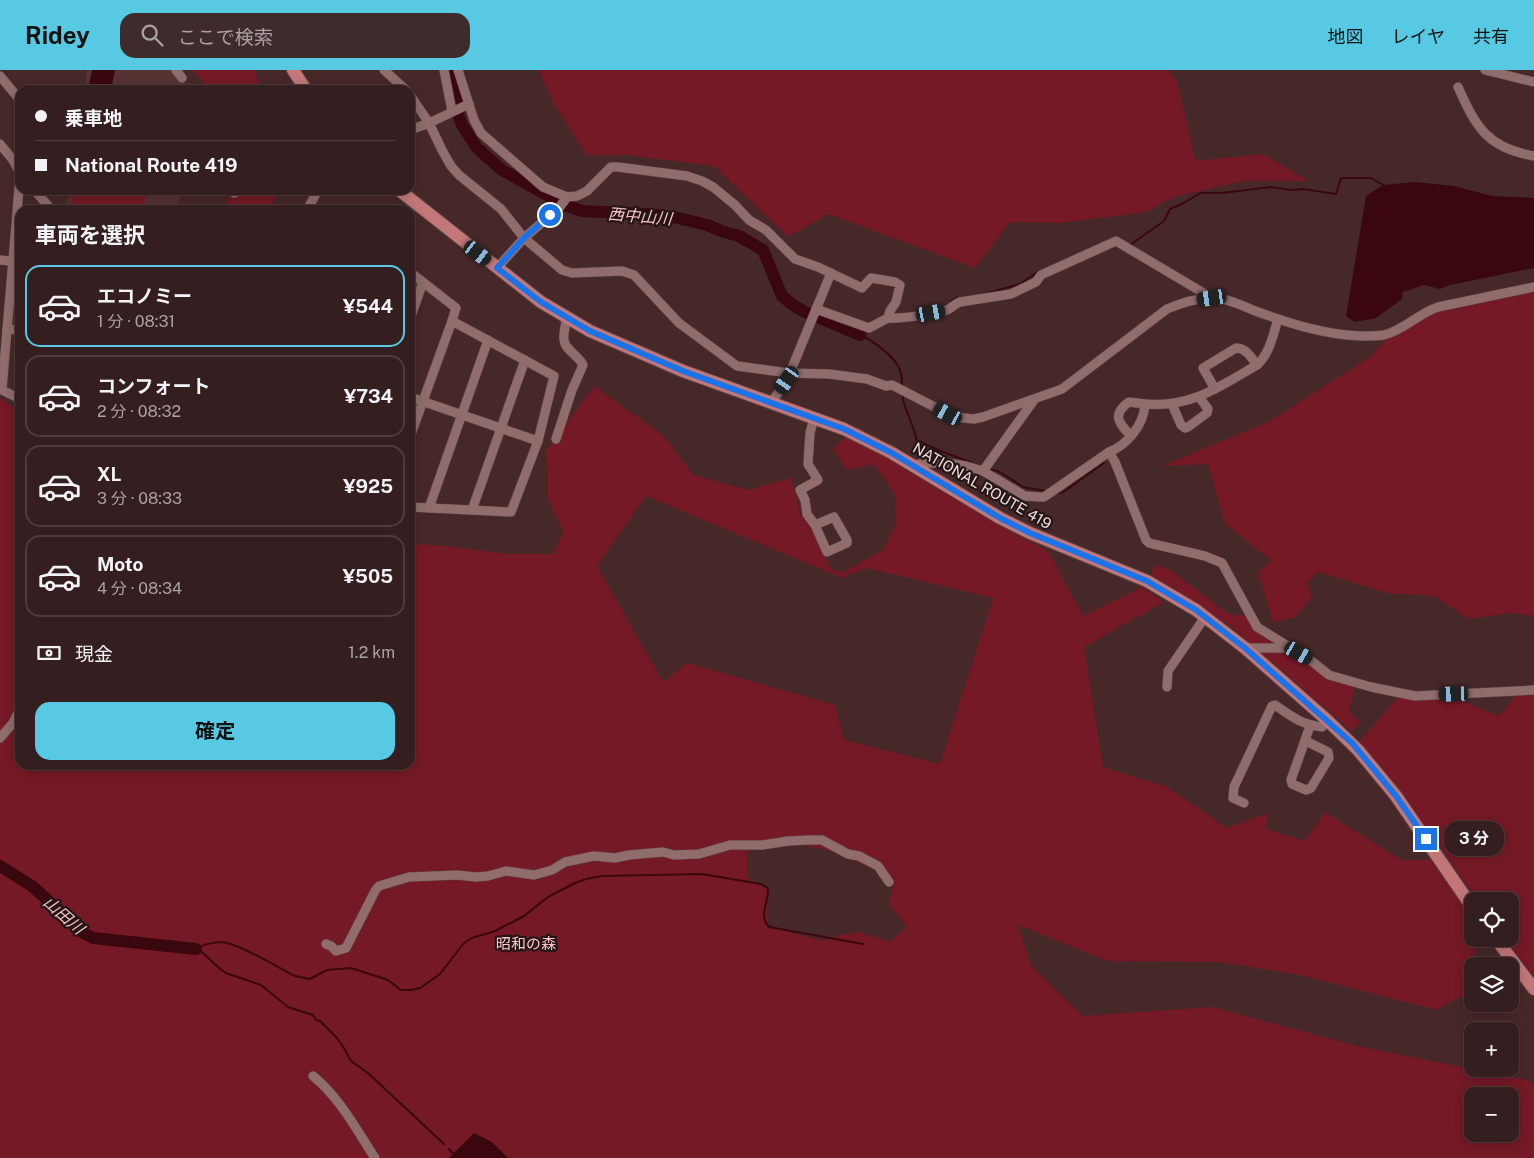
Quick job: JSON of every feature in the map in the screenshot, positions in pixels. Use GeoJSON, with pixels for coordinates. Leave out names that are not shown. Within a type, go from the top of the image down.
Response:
{"type":"FeatureCollection","features":[{"type":"Feature","properties":{"kind":"highway"},"geometry":{"type":"LineString","coordinates":[[293,70],[303,85]]}},
{"type":"Feature","properties":{"kind":"highway","name":"NATIONAL ROUTE 419"},"geometry":{"type":"LineString","coordinates":[[405,195],[541,302],[590,331],[652,358],[844,429],[914,466],[1000,518],[1030,533],[1147,581],[1196,610],[1245,648],[1358,750],[1396,796],[1464,895]]}},
{"type":"Feature","properties":{"kind":"highway"},"geometry":{"type":"LineString","coordinates":[[1502,947],[1534,989]]}},
{"type":"Feature","properties":{"kind":"street"},"geometry":{"type":"LineString","coordinates":[[176,70],[182,78]]}},
{"type":"Feature","properties":{"kind":"street"},"geometry":{"type":"LineString","coordinates":[[384,70],[400,85]]}},
{"type":"Feature","properties":{"kind":"street"},"geometry":{"type":"LineString","coordinates":[[444,70],[454,111]]}},
{"type":"Feature","properties":{"kind":"street"},"geometry":{"type":"LineString","coordinates":[[458,70],[476,126],[481,133],[543,187],[566,198],[577,196],[587,191],[612,167],[687,176],[702,181],[713,187],[735,205],[749,220],[766,230],[795,259],[818,267],[862,288],[871,278],[900,284],[896,302],[888,318]]}},
{"type":"Feature","properties":{"kind":"street"},"geometry":{"type":"LineString","coordinates":[[1485,70],[1534,82]]}},
{"type":"Feature","properties":{"kind":"street"},"geometry":{"type":"LineString","coordinates":[[0,76],[15,94]]}},
{"type":"Feature","properties":{"kind":"street"},"geometry":{"type":"LineString","coordinates":[[1458,87],[1466,105],[1485,136],[1515,152],[1534,156]]}},
{"type":"Feature","properties":{"kind":"street"},"geometry":{"type":"LineString","coordinates":[[415,102],[429,123],[451,166],[500,209],[524,238],[562,270],[572,273],[622,271],[634,275],[679,323],[737,366],[789,373],[830,374],[867,379],[886,386],[892,385],[960,419],[984,418],[1062,390],[1167,309],[1181,303],[1212,298],[1224,299],[1278,319],[1339,335],[1384,335],[1427,311],[1438,307],[1534,287]]}},
{"type":"Feature","properties":{"kind":"street"},"geometry":{"type":"LineString","coordinates":[[415,128],[468,104]]}},
{"type":"Feature","properties":{"kind":"street"},"geometry":{"type":"LineString","coordinates":[[0,144],[15,164]]}},
{"type":"Feature","properties":{"kind":"street"},"geometry":{"type":"LineString","coordinates":[[38,195],[48,205]]}},
{"type":"Feature","properties":{"kind":"street"},"geometry":{"type":"LineString","coordinates":[[497,268],[524,238],[559,208],[566,198]]}},
{"type":"Feature","properties":{"kind":"street"},"geometry":{"type":"LineString","coordinates":[[814,313],[869,328],[888,318],[947,310],[960,302],[1011,294],[1036,282],[1040,275],[1116,241],[1212,298]]}},
{"type":"Feature","properties":{"kind":"street"},"geometry":{"type":"LineString","coordinates":[[0,260],[15,261]]}},
{"type":"Feature","properties":{"kind":"street"},"geometry":{"type":"LineString","coordinates":[[771,403],[787,380],[831,273]]}},
{"type":"Feature","properties":{"kind":"street"},"geometry":{"type":"LineString","coordinates":[[415,276],[456,308],[415,422]]}},
{"type":"Feature","properties":{"kind":"street"},"geometry":{"type":"LineString","coordinates":[[415,305],[423,282]]}},
{"type":"Feature","properties":{"kind":"street"},"geometry":{"type":"LineString","coordinates":[[15,293],[7,329],[1,389],[15,396]]}},
{"type":"Feature","properties":{"kind":"street"},"geometry":{"type":"LineString","coordinates":[[556,439],[572,390],[583,365],[580,359],[565,345],[567,316]]}},
{"type":"Feature","properties":{"kind":"street"},"geometry":{"type":"LineString","coordinates":[[1130,436],[1118,418],[1119,412],[1129,402],[1172,404],[1199,397],[1215,389],[1264,359],[1278,319]]}},
{"type":"Feature","properties":{"kind":"street"},"geometry":{"type":"LineString","coordinates":[[415,507],[511,512],[538,441],[554,376],[452,321]]}},
{"type":"Feature","properties":{"kind":"street"},"geometry":{"type":"LineString","coordinates":[[7,329],[15,330]]}},
{"type":"Feature","properties":{"kind":"street"},"geometry":{"type":"LineString","coordinates":[[429,508],[488,340]]}},
{"type":"Feature","properties":{"kind":"street"},"geometry":{"type":"LineString","coordinates":[[1215,389],[1203,368],[1236,348],[1240,348],[1250,355],[1257,365]]}},
{"type":"Feature","properties":{"kind":"street"},"geometry":{"type":"LineString","coordinates":[[472,510],[525,360]]}},
{"type":"Feature","properties":{"kind":"street"},"geometry":{"type":"LineString","coordinates":[[1172,404],[1181,425],[1185,428],[1207,413],[1208,409],[1199,397]]}},
{"type":"Feature","properties":{"kind":"street"},"geometry":{"type":"LineString","coordinates":[[415,399],[538,441]]}},
{"type":"Feature","properties":{"kind":"street"},"geometry":{"type":"LineString","coordinates":[[983,471],[1034,400]]}},
{"type":"Feature","properties":{"kind":"street"},"geometry":{"type":"LineString","coordinates":[[914,466],[922,463],[948,463],[966,466],[983,471],[1025,496],[1044,497],[1109,452],[1119,448],[1139,423],[1145,404]]}},
{"type":"Feature","properties":{"kind":"street"},"geometry":{"type":"LineString","coordinates":[[814,418],[810,432],[808,464],[818,480],[800,490],[805,500],[807,514],[815,525]]}},
{"type":"Feature","properties":{"kind":"street"},"geometry":{"type":"LineString","coordinates":[[1109,452],[1116,462],[1149,544],[1205,556],[1222,563],[1257,627],[1309,659],[1328,675],[1371,688],[1415,696],[1534,690]]}},
{"type":"Feature","properties":{"kind":"street"},"geometry":{"type":"LineString","coordinates":[[1167,687],[1168,671],[1206,617]]}},
{"type":"Feature","properties":{"kind":"street"},"geometry":{"type":"LineString","coordinates":[[1245,648],[1289,648]]}},
{"type":"Feature","properties":{"kind":"street"},"geometry":{"type":"LineString","coordinates":[[1244,803],[1233,798],[1234,787],[1272,706],[1275,705],[1300,722],[1310,726],[1322,727],[1327,720]]}},
{"type":"Feature","properties":{"kind":"street"},"geometry":{"type":"LineString","coordinates":[[0,738],[15,719]]}},
{"type":"Feature","properties":{"kind":"street"},"geometry":{"type":"LineString","coordinates":[[1306,741],[1328,752],[1329,758],[1311,788],[1306,790],[1292,784],[1291,780],[1310,726]]}},
{"type":"Feature","properties":{"kind":"street"},"geometry":{"type":"LineString","coordinates":[[326,944],[336,951],[346,948],[375,891],[379,886],[389,882],[409,877],[488,876],[506,871],[534,875],[552,870],[565,862],[594,856],[615,858],[663,852],[674,855],[699,854],[730,845],[762,845],[788,841],[822,840],[848,854],[858,856],[878,866],[888,882]]}},
{"type":"Feature","properties":{"kind":"street"},"geometry":{"type":"LineString","coordinates":[[313,1076],[340,1103],[375,1158]]}},
{"type":"Feature","properties":{"kind":"shaded area"},"geometry":{"type":"Polygon","coordinates":[[[87,70],[171,70],[177,81],[201,85],[85,85],[87,70]]]}},
{"type":"Feature","properties":{"kind":"shaded area"},"geometry":{"type":"Polygon","coordinates":[[[92,70],[115,70],[112,85],[89,85],[92,70]]]}},
{"type":"Feature","properties":{"kind":"shaded area"},"geometry":{"type":"Polygon","coordinates":[[[1415,182],[1454,186],[1492,196],[1534,198],[1534,268],[1450,285],[1440,289],[1424,285],[1403,292],[1402,299],[1376,318],[1355,322],[1346,316],[1366,196],[1383,185],[1415,182]]]}},
{"type":"Feature","properties":{"kind":"shaded area"},"geometry":{"type":"Polygon","coordinates":[[[180,195],[179,205],[64,205],[70,196],[180,195]]]}},
{"type":"Feature","properties":{"kind":"shaded area"},"geometry":{"type":"Polygon","coordinates":[[[474,1133],[492,1142],[508,1158],[449,1158],[474,1133]]]}},
{"type":"Feature","properties":{"kind":"green space"},"geometry":{"type":"Polygon","coordinates":[[[193,70],[255,70],[260,85],[205,85],[193,70]]]}},
{"type":"Feature","properties":{"kind":"green space"},"geometry":{"type":"Polygon","coordinates":[[[539,70],[1168,70],[1177,82],[1196,161],[1262,154],[1309,181],[1243,181],[1174,197],[1146,212],[1060,223],[1010,222],[975,268],[828,214],[788,237],[714,166],[627,155],[586,155],[552,100],[539,70]]]}},
{"type":"Feature","properties":{"kind":"green space"},"geometry":{"type":"Polygon","coordinates":[[[73,195],[146,195],[144,205],[72,205],[73,195]]]}},
{"type":"Feature","properties":{"kind":"green space"},"geometry":{"type":"Polygon","coordinates":[[[232,195],[278,195],[271,205],[224,205],[232,195]]]}},
{"type":"Feature","properties":{"kind":"green space"},"geometry":{"type":"Polygon","coordinates":[[[1534,288],[1534,616],[1511,613],[1468,619],[1435,596],[1387,593],[1318,572],[1307,582],[1312,597],[1296,617],[1273,622],[1258,572],[1272,561],[1225,524],[1208,464],[1162,466],[1270,421],[1370,357],[1388,338],[1429,313],[1534,288]]]}},
{"type":"Feature","properties":{"kind":"green space","name":"昭和の森"},"geometry":{"type":"Polygon","coordinates":[[[594,386],[665,437],[693,475],[748,490],[791,478],[801,515],[810,521],[820,548],[832,570],[843,572],[883,550],[896,524],[895,494],[874,464],[847,470],[833,449],[848,435],[1007,530],[1048,551],[1083,616],[1142,587],[1164,602],[1084,647],[1103,767],[1167,787],[1227,828],[1268,813],[1266,829],[1305,841],[1325,812],[1401,860],[1441,860],[1464,905],[1464,947],[1476,947],[1474,957],[1464,957],[1464,995],[1436,1010],[1300,975],[1219,962],[1108,961],[1018,925],[1031,966],[1083,1016],[1212,1007],[1357,1046],[1464,1067],[1464,1077],[1512,1077],[1527,1080],[1534,1084],[1534,1158],[0,1158],[0,398],[15,408],[15,770],[415,770],[415,544],[446,546],[507,554],[554,554],[563,531],[548,499],[548,471],[545,452],[594,386]],[[646,496],[597,566],[663,682],[687,663],[835,705],[844,740],[940,764],[993,598],[866,568],[842,578],[646,496]],[[791,843],[747,848],[747,877],[767,890],[768,926],[822,941],[840,935],[859,932],[890,942],[907,927],[889,904],[894,879],[832,851],[791,843]]]}},
{"type":"Feature","properties":{"kind":"green space"},"geometry":{"type":"Polygon","coordinates":[[[1154,565],[1169,569],[1230,615],[1242,615],[1355,685],[1349,711],[1360,722],[1352,731],[1229,625],[1151,574],[1154,565]]]}},
{"type":"Feature","properties":{"kind":"green space"},"geometry":{"type":"Polygon","coordinates":[[[1400,695],[1458,699],[1499,716],[1516,696],[1534,695],[1534,979],[1511,947],[1519,947],[1519,892],[1472,892],[1420,820],[1359,742],[1400,695]]]}},
{"type":"Feature","properties":{"kind":"waterway","name":"西中山川"},"geometry":{"type":"LineString","coordinates":[[450,70],[461,103],[458,114],[462,125],[477,148],[502,170],[565,205],[582,211],[647,214],[678,218],[739,236],[763,250],[782,296],[803,311],[860,335]]}},
{"type":"Feature","properties":{"kind":"waterway"},"geometry":{"type":"LineString","coordinates":[[1130,245],[1164,221],[1170,209],[1200,193],[1222,193],[1271,187],[1336,194],[1341,178],[1371,178],[1383,185]]}},
{"type":"Feature","properties":{"kind":"waterway"},"geometry":{"type":"LineString","coordinates":[[984,294],[1020,284],[1039,271]]}},
{"type":"Feature","properties":{"kind":"waterway"},"geometry":{"type":"LineString","coordinates":[[945,307],[958,298]]}},
{"type":"Feature","properties":{"kind":"waterway"},"geometry":{"type":"LineString","coordinates":[[864,328],[860,335],[881,348],[898,366],[901,373],[902,386]]}},
{"type":"Feature","properties":{"kind":"waterway"},"geometry":{"type":"LineString","coordinates":[[902,393],[904,405],[916,439],[972,463]]}},
{"type":"Feature","properties":{"kind":"waterway"},"geometry":{"type":"LineString","coordinates":[[1056,492],[1062,493],[1104,463]]}},
{"type":"Feature","properties":{"kind":"waterway"},"geometry":{"type":"LineString","coordinates":[[989,469],[1000,472],[1023,487],[1046,491]]}},
{"type":"Feature","properties":{"kind":"waterway","name":"山田川"},"geometry":{"type":"LineString","coordinates":[[0,866],[32,886],[85,934],[93,938],[196,949]]}},
{"type":"Feature","properties":{"kind":"waterway"},"geometry":{"type":"LineString","coordinates":[[196,949],[211,943],[227,943],[252,953],[295,976],[310,979],[327,970],[351,968],[388,980],[401,990],[411,990],[420,988],[440,974],[464,943],[472,938],[495,931],[524,916],[548,897],[575,883],[602,876],[702,874],[761,884],[768,888],[764,918],[769,927],[863,944]]}},
{"type":"Feature","properties":{"kind":"waterway"},"geometry":{"type":"LineString","coordinates":[[196,949],[226,973],[261,985],[288,1007],[313,1015],[316,1020],[320,1021],[337,1038],[351,1061],[369,1074],[444,1144]]}},
{"type":"Feature","properties":{"kind":"waterway"},"geometry":{"type":"LineString","coordinates":[[449,1149],[457,1158]]}},
{"type":"Feature","properties":{"kind":"route"},"geometry":{"type":"LineString","coordinates":[[550,215],[524,238],[497,268],[541,302],[590,331],[683,371],[844,429],[892,453],[1000,518],[1043,540],[1147,581],[1196,610],[1245,648],[1352,743],[1396,796],[1426,839]]}}]}
